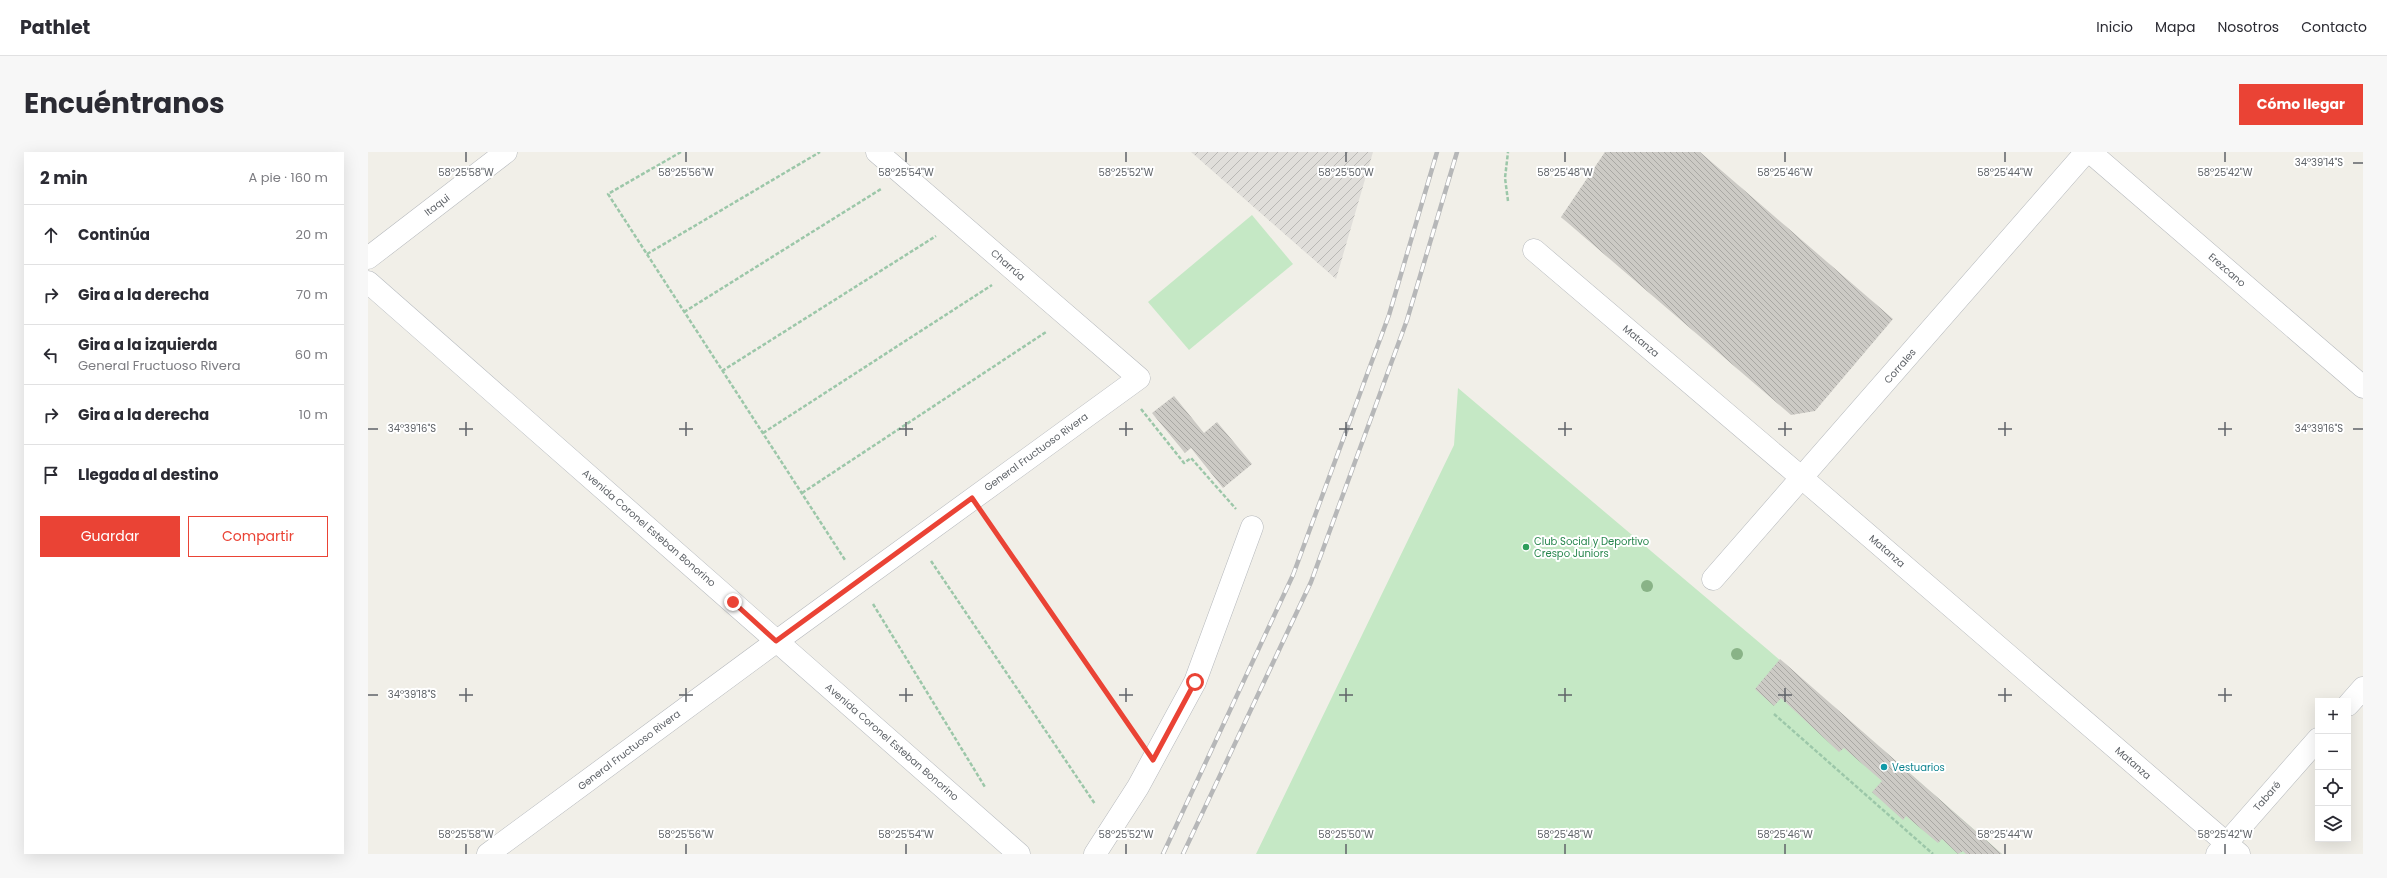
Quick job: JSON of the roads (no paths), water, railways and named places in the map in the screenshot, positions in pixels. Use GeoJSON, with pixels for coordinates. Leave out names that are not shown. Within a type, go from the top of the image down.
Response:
{"type":"FeatureCollection","features":[{"type":"Feature","properties":{"kind":"street","name":"Itaqui"},"geometry":{"type":"LineString","coordinates":[[368,258],[506,152]]}},
{"type":"Feature","properties":{"kind":"street","name":"Charrúa"},"geometry":{"type":"LineString","coordinates":[[877,152],[1068,317],[1131,383]]}},
{"type":"Feature","properties":{"kind":"street","name":"Corrales"},"geometry":{"type":"LineString","coordinates":[[1713,579],[2086,152]]}},
{"type":"Feature","properties":{"kind":"street","name":"Erezcano"},"geometry":{"type":"LineString","coordinates":[[2090,152],[2363,387]]}},
{"type":"Feature","properties":{"kind":"street","name":"Matanza"},"geometry":{"type":"LineString","coordinates":[[1534,250],[1802,478],[2227,850]]}},
{"type":"Feature","properties":{"kind":"street","name":"Avenida Coronel Esteban Bonorino"},"geometry":{"type":"LineString","coordinates":[[368,282],[1019,854]]}},
{"type":"Feature","properties":{"kind":"street","name":"General Fructuoso Rivera"},"geometry":{"type":"LineString","coordinates":[[488,854],[776,641],[1131,383]]}},
{"type":"Feature","properties":{"kind":"street"},"geometry":{"type":"LineString","coordinates":[[1094,854],[1112,828],[1153,760],[1195,682],[1252,527]]}},
{"type":"Feature","properties":{"kind":"street"},"geometry":{"type":"LineString","coordinates":[[2351,702],[2363,688]]}},
{"type":"Feature","properties":{"kind":"street","name":"Tabaré"},"geometry":{"type":"LineString","coordinates":[[2227,850],[2315,743]]}},
{"type":"Feature","properties":{"kind":"railway"},"geometry":{"type":"LineString","coordinates":[[1163,854],[1293,575],[1389,315],[1437,152]]}},
{"type":"Feature","properties":{"kind":"railway"},"geometry":{"type":"LineString","coordinates":[[1183,854],[1311,582],[1407,320],[1457,152]]}},
{"type":"Feature","properties":{"kind":"place","name":"Club Social y Deportivo Crespo Juniors"},"geometry":{"type":"Point","coordinates":[1526,547]}},
{"type":"Feature","properties":{"kind":"place","name":"Vestuarios"},"geometry":{"type":"Point","coordinates":[1884,767]}}]}
